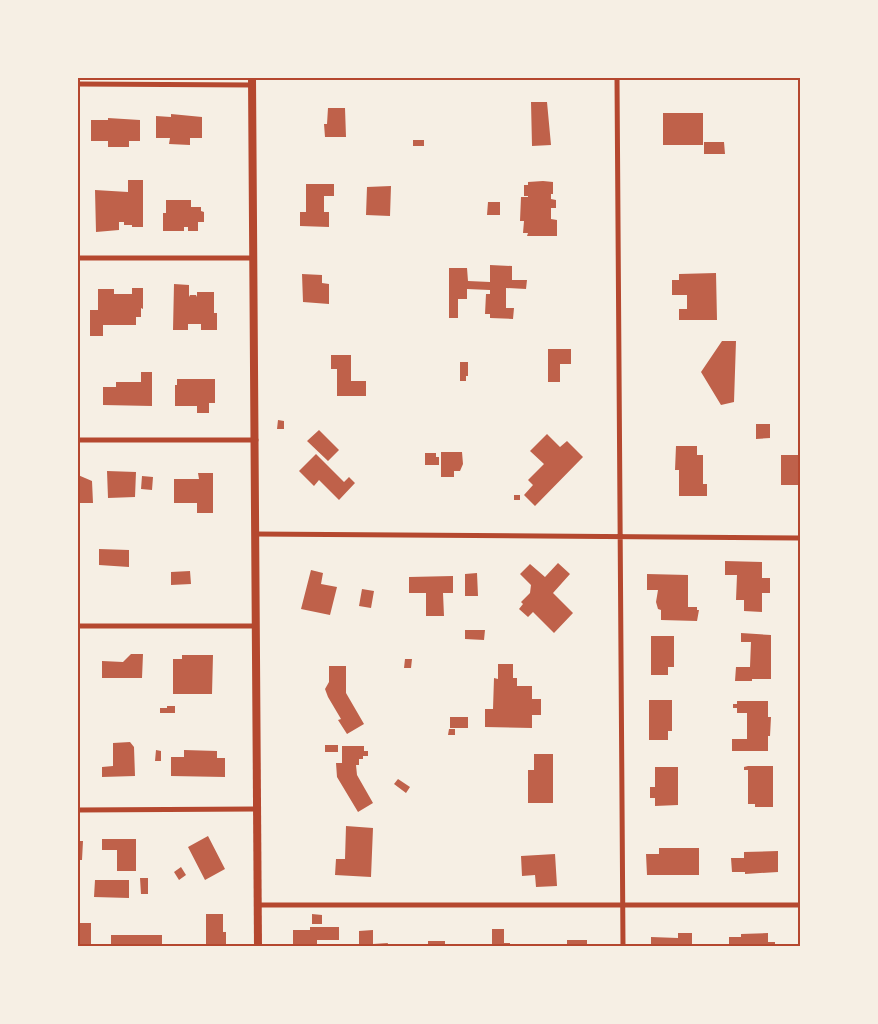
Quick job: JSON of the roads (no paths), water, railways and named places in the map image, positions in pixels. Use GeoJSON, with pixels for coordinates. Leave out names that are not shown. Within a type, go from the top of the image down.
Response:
{"type":"FeatureCollection","features":[{"type":"Feature","properties":{"kind":"street"},"geometry":{"type":"LineString","coordinates":[[132,78],[132,85]]}},
{"type":"Feature","properties":{"kind":"street"},"geometry":{"type":"LineString","coordinates":[[617,78],[623,946]]}},
{"type":"Feature","properties":{"kind":"street"},"geometry":{"type":"LineString","coordinates":[[78,84],[132,85],[252,81],[256,440],[258,946]]}},
{"type":"Feature","properties":{"kind":"street"},"geometry":{"type":"LineString","coordinates":[[78,258],[253,258]]}},
{"type":"Feature","properties":{"kind":"street"},"geometry":{"type":"LineString","coordinates":[[78,440],[256,440]]}},
{"type":"Feature","properties":{"kind":"street"},"geometry":{"type":"LineString","coordinates":[[255,534],[800,538]]}},
{"type":"Feature","properties":{"kind":"street"},"geometry":{"type":"LineString","coordinates":[[78,626],[256,626]]}},
{"type":"Feature","properties":{"kind":"street"},"geometry":{"type":"LineString","coordinates":[[78,810],[257,809]]}},
{"type":"Feature","properties":{"kind":"street"},"geometry":{"type":"LineString","coordinates":[[258,905],[800,905]]}}]}
